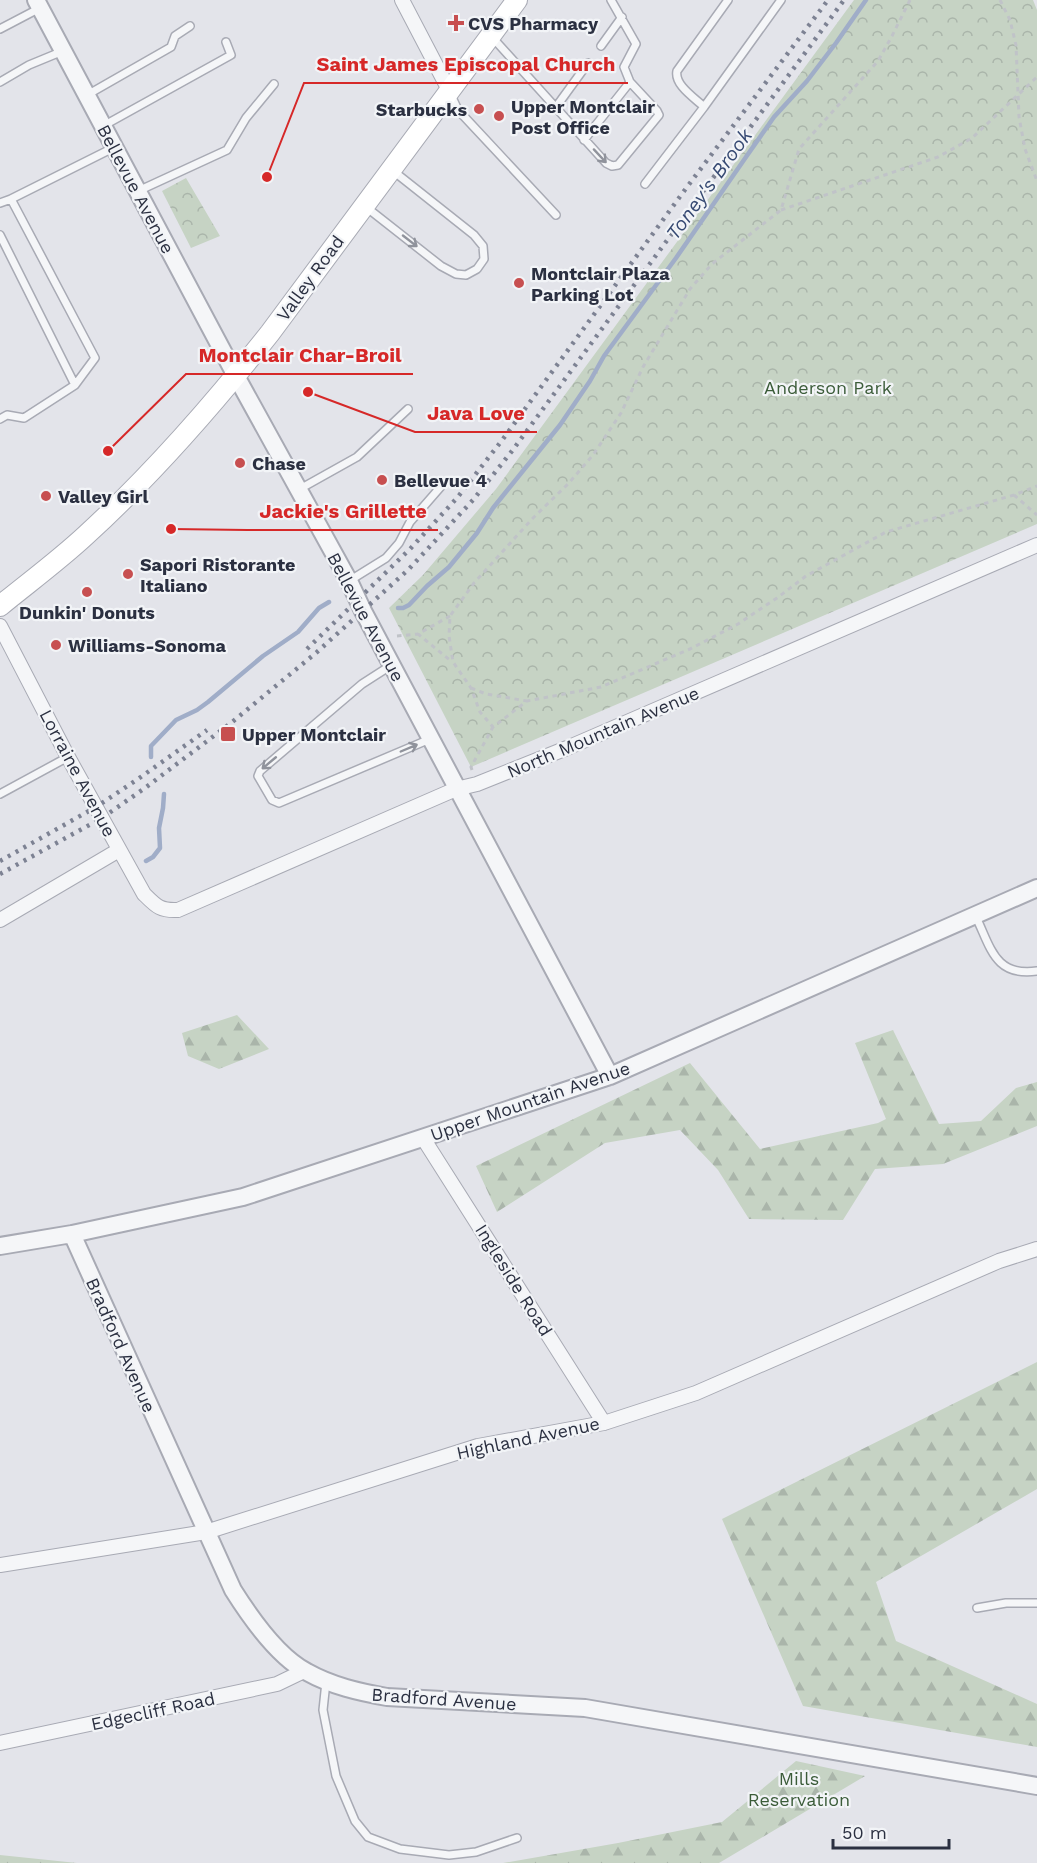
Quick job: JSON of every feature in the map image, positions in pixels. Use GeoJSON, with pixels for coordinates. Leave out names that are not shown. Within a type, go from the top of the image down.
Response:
{"type":"FeatureCollection","features":[{"type":"Feature","properties":{"kind":"main road","name":"Valley Road"},"geometry":{"type":"LineString","coordinates":[[0,606],[84,537],[160,463],[236,376],[517,0]]}},
{"type":"Feature","properties":{"kind":"street"},"geometry":{"type":"LineString","coordinates":[[402,0],[449,90]]}},
{"type":"Feature","properties":{"kind":"street","name":"Bellevue Avenue"},"geometry":{"type":"LineString","coordinates":[[38,4],[236,376],[349,581],[456,789],[610,1076]]}},
{"type":"Feature","properties":{"kind":"street","name":"North Mountain Avenue"},"geometry":{"type":"LineString","coordinates":[[167,911],[178,910],[456,789],[477,784],[567,748],[1037,544]]}},
{"type":"Feature","properties":{"kind":"street","name":"Lorraine Avenue"},"geometry":{"type":"LineString","coordinates":[[0,626],[68,757],[144,894],[156,907],[167,911]]}},
{"type":"Feature","properties":{"kind":"street"},"geometry":{"type":"LineString","coordinates":[[0,920],[119,850]]}},
{"type":"Feature","properties":{"kind":"street","name":"Upper Mountain Avenue"},"geometry":{"type":"LineString","coordinates":[[0,1246],[72,1234],[243,1197],[610,1076],[1037,888]]}},
{"type":"Feature","properties":{"kind":"street","name":"Ingleside Road"},"geometry":{"type":"LineString","coordinates":[[423,1138],[604,1423]]}},
{"type":"Feature","properties":{"kind":"street","name":"Bradford Avenue"},"geometry":{"type":"LineString","coordinates":[[72,1234],[233,1590],[249,1616],[276,1646],[304,1671],[326,1682],[359,1692],[387,1697],[585,1708],[1037,1786]]}},
{"type":"Feature","properties":{"kind":"street","name":"Highland Avenue"},"geometry":{"type":"LineString","coordinates":[[0,1565],[206,1532],[478,1446],[604,1423],[696,1393],[999,1261],[1037,1249]]}},
{"type":"Feature","properties":{"kind":"street","name":"Edgecliff Road"},"geometry":{"type":"LineString","coordinates":[[0,1743],[277,1684],[304,1671]]}},
{"type":"Feature","properties":{"kind":"lane"},"geometry":{"type":"LineString","coordinates":[[491,35],[606,163],[612,166],[618,165],[658,116],[657,111],[630,82],[624,67],[636,44],[611,0]]}},
{"type":"Feature","properties":{"kind":"lane"},"geometry":{"type":"LineString","coordinates":[[704,107],[678,82],[675,75],[728,0]]}},
{"type":"Feature","properties":{"kind":"lane"},"geometry":{"type":"LineString","coordinates":[[645,184],[782,0]]}},
{"type":"Feature","properties":{"kind":"lane"},"geometry":{"type":"LineString","coordinates":[[0,30],[38,4]]}},
{"type":"Feature","properties":{"kind":"lane"},"geometry":{"type":"LineString","coordinates":[[601,46],[622,17]]}},
{"type":"Feature","properties":{"kind":"lane"},"geometry":{"type":"LineString","coordinates":[[87,95],[171,47],[175,36],[190,26]]}},
{"type":"Feature","properties":{"kind":"lane"},"geometry":{"type":"LineString","coordinates":[[103,126],[231,55],[225,42]]}},
{"type":"Feature","properties":{"kind":"lane"},"geometry":{"type":"LineString","coordinates":[[0,82],[29,65],[63,51]]}},
{"type":"Feature","properties":{"kind":"lane"},"geometry":{"type":"LineString","coordinates":[[556,108],[588,63]]}},
{"type":"Feature","properties":{"kind":"lane"},"geometry":{"type":"LineString","coordinates":[[584,140],[630,82]]}},
{"type":"Feature","properties":{"kind":"lane"},"geometry":{"type":"LineString","coordinates":[[138,191],[227,150],[246,118],[274,84]]}},
{"type":"Feature","properties":{"kind":"lane"},"geometry":{"type":"LineString","coordinates":[[449,90],[458,111],[556,215]]}},
{"type":"Feature","properties":{"kind":"lane"},"geometry":{"type":"LineString","coordinates":[[0,203],[114,147]]}},
{"type":"Feature","properties":{"kind":"lane"},"geometry":{"type":"LineString","coordinates":[[364,205],[441,266],[456,274],[466,275],[477,269],[484,259],[483,246],[474,235],[390,169]]}},
{"type":"Feature","properties":{"kind":"lane"},"geometry":{"type":"LineString","coordinates":[[0,419],[7,415],[24,418],[75,385],[95,358],[10,199]]}},
{"type":"Feature","properties":{"kind":"lane"},"geometry":{"type":"LineString","coordinates":[[0,235],[75,385]]}},
{"type":"Feature","properties":{"kind":"lane"},"geometry":{"type":"LineString","coordinates":[[298,490],[357,457],[408,409]]}},
{"type":"Feature","properties":{"kind":"lane"},"geometry":{"type":"LineString","coordinates":[[349,581],[386,558],[399,543],[410,522],[444,483]]}},
{"type":"Feature","properties":{"kind":"lane"},"geometry":{"type":"LineString","coordinates":[[391,665],[362,684],[260,771],[258,776],[272,800],[279,803],[430,739]]}},
{"type":"Feature","properties":{"kind":"lane"},"geometry":{"type":"LineString","coordinates":[[0,794],[68,757]]}},
{"type":"Feature","properties":{"kind":"lane"},"geometry":{"type":"LineString","coordinates":[[975,914],[994,955],[1002,966],[1011,971],[1025,973],[1037,971]]}},
{"type":"Feature","properties":{"kind":"lane"},"geometry":{"type":"LineString","coordinates":[[977,1608],[1006,1603],[1037,1603]]}},
{"type":"Feature","properties":{"kind":"lane"},"geometry":{"type":"LineString","coordinates":[[326,1682],[323,1710],[336,1776],[355,1821],[368,1837],[400,1849],[449,1855],[476,1852],[517,1838]]}},
{"type":"Feature","properties":{"kind":"path"},"geometry":{"type":"LineString","coordinates":[[780,210],[799,149],[878,61],[910,0]]}},
{"type":"Feature","properties":{"kind":"path"},"geometry":{"type":"LineString","coordinates":[[1000,0],[1010,20],[1016,45],[1019,117],[1025,149],[1037,181]]}},
{"type":"Feature","properties":{"kind":"path"},"geometry":{"type":"LineString","coordinates":[[397,636],[418,634],[450,616],[474,583],[533,518],[568,484],[593,454],[621,413],[643,368],[690,289],[712,264],[780,210],[938,158],[972,138],[1037,77]]}},
{"type":"Feature","properties":{"kind":"path"},"geometry":{"type":"LineString","coordinates":[[471,688],[486,694],[527,701],[601,687],[690,649],[738,624],[806,576],[886,532],[1014,495],[1037,486]]}},
{"type":"Feature","properties":{"kind":"path"},"geometry":{"type":"LineString","coordinates":[[1014,495],[1037,515]]}},
{"type":"Feature","properties":{"kind":"path"},"geometry":{"type":"LineString","coordinates":[[450,616],[449,636],[453,662]]}},
{"type":"Feature","properties":{"kind":"path"},"geometry":{"type":"LineString","coordinates":[[418,634],[453,662],[471,688],[480,712],[493,727]]}},
{"type":"Feature","properties":{"kind":"path"},"geometry":{"type":"LineString","coordinates":[[477,784],[471,767],[493,727],[527,701]]}},
{"type":"Feature","properties":{"kind":"green space","name":"Anderson Park"},"geometry":{"type":"Polygon","coordinates":[[[854,0],[1033,0],[1037,10],[1037,524],[471,767],[389,608],[423,575],[496,489],[854,0]]]}},
{"type":"Feature","properties":{"kind":"green space"},"geometry":{"type":"Polygon","coordinates":[[[186,178],[220,236],[191,248],[162,191],[186,178]]]}},
{"type":"Feature","properties":{"kind":"green space"},"geometry":{"type":"Polygon","coordinates":[[[237,1015],[269,1049],[219,1069],[188,1056],[182,1033],[237,1015]]]}},
{"type":"Feature","properties":{"kind":"green space"},"geometry":{"type":"Polygon","coordinates":[[[893,1030],[939,1124],[981,1121],[1016,1088],[1037,1082],[1037,1126],[943,1164],[875,1169],[843,1220],[749,1219],[718,1170],[680,1130],[605,1143],[497,1212],[476,1166],[690,1063],[760,1149],[878,1123],[886,1119],[855,1043],[893,1030]]]}},
{"type":"Feature","properties":{"kind":"green space"},"geometry":{"type":"Polygon","coordinates":[[[1037,1362],[1037,1489],[876,1582],[896,1641],[1037,1704],[1037,1747],[803,1706],[722,1519],[1037,1362]]]}},
{"type":"Feature","properties":{"kind":"green space","name":"Mills Reservation"},"geometry":{"type":"Polygon","coordinates":[[[796,1761],[865,1776],[719,1863],[503,1863],[722,1822],[796,1761]]]}},
{"type":"Feature","properties":{"kind":"green space"},"geometry":{"type":"Polygon","coordinates":[[[0,1855],[77,1863],[0,1863],[0,1855]]]}},
{"type":"Feature","properties":{"kind":"waterway","name":"Toney's Brook"},"geometry":{"type":"LineString","coordinates":[[398,608],[409,605],[449,567],[477,533],[493,508],[560,425],[604,356],[676,258],[774,117],[807,81],[866,0]]}},
{"type":"Feature","properties":{"kind":"waterway","name":"Toney's Brook"},"geometry":{"type":"LineString","coordinates":[[151,757],[151,746],[176,720],[208,702],[263,656],[298,632],[319,608],[329,602]]}},
{"type":"Feature","properties":{"kind":"waterway","name":"Toney's Brook"},"geometry":{"type":"LineString","coordinates":[[146,861],[153,857],[160,848],[159,828],[164,794]]}},
{"type":"Feature","properties":{"kind":"railway"},"geometry":{"type":"LineString","coordinates":[[307,649],[410,549],[457,498],[828,0]]}},
{"type":"Feature","properties":{"kind":"railway"},"geometry":{"type":"LineString","coordinates":[[0,874],[102,818],[145,788],[231,723],[317,652],[408,570],[473,500],[512,451],[844,0]]}},
{"type":"Feature","properties":{"kind":"railway"},"geometry":{"type":"LineString","coordinates":[[0,861],[96,807],[207,730]]}},
{"type":"Feature","properties":{"kind":"place","name":"CVS Pharmacy"},"geometry":{"type":"Point","coordinates":[456,23]}},
{"type":"Feature","properties":{"kind":"place","name":"Starbucks"},"geometry":{"type":"Point","coordinates":[479,109]}},
{"type":"Feature","properties":{"kind":"place","name":"Upper Montclair Post Office"},"geometry":{"type":"Point","coordinates":[499,116]}},
{"type":"Feature","properties":{"kind":"place","name":"Saint James Episcopal Church"},"geometry":{"type":"Point","coordinates":[267,177]}},
{"type":"Feature","properties":{"kind":"place","name":"Montclair Plaza Parking Lot"},"geometry":{"type":"Point","coordinates":[519,283]}},
{"type":"Feature","properties":{"kind":"place","name":"Java Love"},"geometry":{"type":"Point","coordinates":[308,392]}},
{"type":"Feature","properties":{"kind":"place","name":"Montclair Char-Broil"},"geometry":{"type":"Point","coordinates":[108,451]}},
{"type":"Feature","properties":{"kind":"place","name":"Chase"},"geometry":{"type":"Point","coordinates":[240,463]}},
{"type":"Feature","properties":{"kind":"place","name":"Bellevue 4"},"geometry":{"type":"Point","coordinates":[382,480]}},
{"type":"Feature","properties":{"kind":"place","name":"Valley Girl"},"geometry":{"type":"Point","coordinates":[46,496]}},
{"type":"Feature","properties":{"kind":"place","name":"Jackie's Grillette"},"geometry":{"type":"Point","coordinates":[171,529]}},
{"type":"Feature","properties":{"kind":"place","name":"Sapori Ristorante Italiano"},"geometry":{"type":"Point","coordinates":[128,574]}},
{"type":"Feature","properties":{"kind":"place","name":"Dunkin' Donuts"},"geometry":{"type":"Point","coordinates":[87,592]}},
{"type":"Feature","properties":{"kind":"place","name":"Williams-Sonoma"},"geometry":{"type":"Point","coordinates":[56,645]}},
{"type":"Feature","properties":{"kind":"place","name":"Upper Montclair"},"geometry":{"type":"Point","coordinates":[228,734]}}]}
